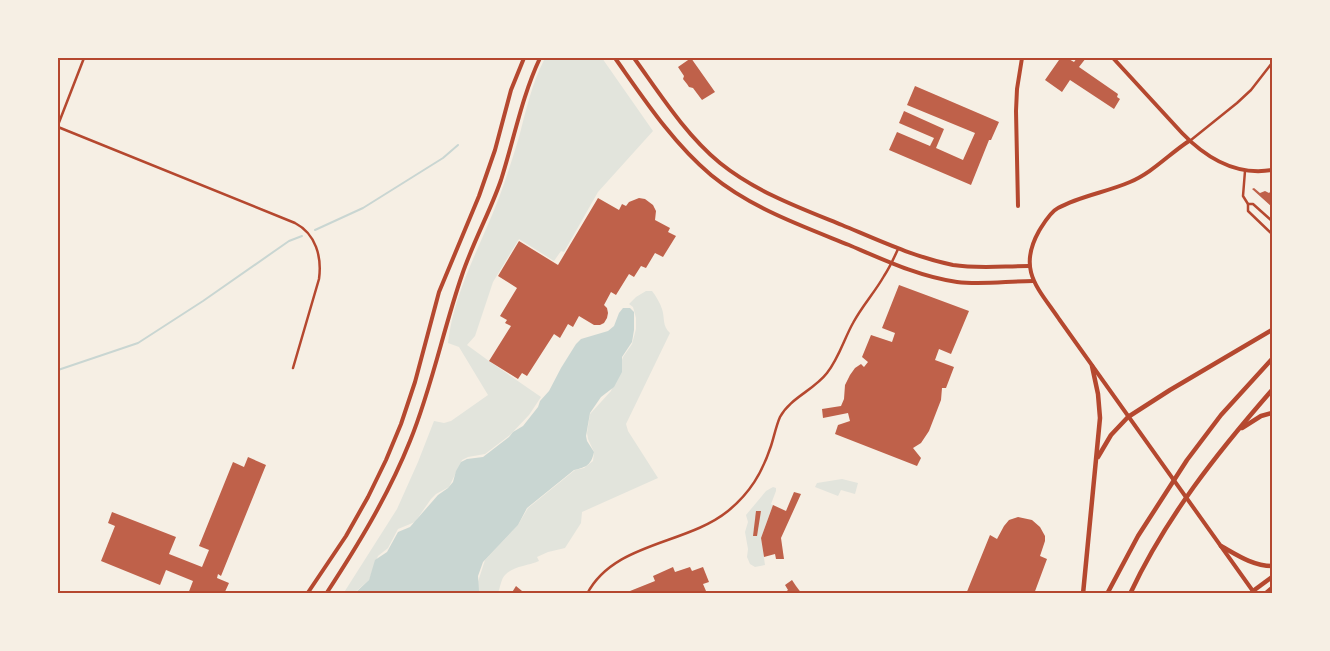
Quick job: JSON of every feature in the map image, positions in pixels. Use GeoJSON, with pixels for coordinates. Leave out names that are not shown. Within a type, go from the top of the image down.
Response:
{"type":"FeatureCollection","features":[{"type":"Feature","properties":{"kind":"main road"},"geometry":{"type":"LineString","coordinates":[[1097,461],[1111,435],[1128,417],[1272,330]]}},
{"type":"Feature","properties":{"kind":"main road"},"geometry":{"type":"LineString","coordinates":[[1107,594],[1138,536],[1187,460],[1221,416],[1272,359]]}},
{"type":"Feature","properties":{"kind":"main road"},"geometry":{"type":"LineString","coordinates":[[1084,594],[1100,418],[1098,394],[1092,366]]}},
{"type":"Feature","properties":{"kind":"main road"},"geometry":{"type":"LineString","coordinates":[[1130,594],[1143,567],[1173,517],[1233,435],[1272,390]]}},
{"type":"Feature","properties":{"kind":"main road"},"geometry":{"type":"LineString","coordinates":[[1233,435],[1255,419],[1272,413]]}},
{"type":"Feature","properties":{"kind":"main road"},"geometry":{"type":"LineString","coordinates":[[1221,546],[1254,563],[1272,566]]}},
{"type":"Feature","properties":{"kind":"main road"},"geometry":{"type":"LineString","coordinates":[[1254,592],[1272,577]]}},
{"type":"Feature","properties":{"kind":"main road"},"geometry":{"type":"LineString","coordinates":[[1265,594],[1272,588]]}},
{"type":"Feature","properties":{"kind":"street"},"geometry":{"type":"LineString","coordinates":[[84,58],[58,126],[305,228],[314,242],[318,253],[320,271],[293,368]]}},
{"type":"Feature","properties":{"kind":"street"},"geometry":{"type":"LineString","coordinates":[[307,594],[346,536],[386,460],[415,382],[439,292],[479,196],[495,150],[511,90],[524,58]]}},
{"type":"Feature","properties":{"kind":"street"},"geometry":{"type":"LineString","coordinates":[[326,594],[378,509],[410,441],[463,273],[500,182],[523,103],[540,58]]}},
{"type":"Feature","properties":{"kind":"street"},"geometry":{"type":"LineString","coordinates":[[616,58],[654,113],[681,146],[718,180],[742,196],[776,214],[926,275],[958,282],[1033,281]]}},
{"type":"Feature","properties":{"kind":"street"},"geometry":{"type":"LineString","coordinates":[[634,58],[652,84],[714,158],[758,188],[783,201],[898,249],[928,259],[981,268],[1029,266]]}},
{"type":"Feature","properties":{"kind":"street"},"geometry":{"type":"LineString","coordinates":[[1018,206],[1016,111],[1022,58]]}},
{"type":"Feature","properties":{"kind":"street"},"geometry":{"type":"LineString","coordinates":[[1113,58],[1190,141],[1214,160],[1238,170],[1272,170]]}},
{"type":"Feature","properties":{"kind":"street"},"geometry":{"type":"LineString","coordinates":[[1254,592],[1033,281],[1029,266],[1032,247],[1038,233],[1046,219],[1055,210],[1078,200],[1132,182],[1144,175],[1190,141],[1251,90],[1272,63]]}},
{"type":"Feature","properties":{"kind":"street"},"geometry":{"type":"LineString","coordinates":[[1245,170],[1243,196],[1248,204],[1248,211],[1272,234]]}},
{"type":"Feature","properties":{"kind":"street"},"geometry":{"type":"LineString","coordinates":[[1248,204],[1253,204],[1272,221]]}},
{"type":"Feature","properties":{"kind":"street"},"geometry":{"type":"LineString","coordinates":[[587,594],[594,581],[617,562],[694,531],[719,518],[746,494],[765,464],[780,416],[788,406],[827,373],[839,354],[855,319],[884,276],[898,249]]}},
{"type":"Feature","properties":{"kind":"shaded area"},"geometry":{"type":"Polygon","coordinates":[[[545,58],[602,58],[653,131],[598,192],[564,252],[561,251],[554,261],[519,239],[493,282],[475,336],[467,345],[541,397],[529,415],[510,435],[485,454],[462,460],[449,487],[431,499],[415,522],[398,529],[388,548],[378,556],[369,580],[354,593],[343,594],[397,509],[434,421],[444,423],[451,421],[488,395],[459,347],[448,343],[451,323],[462,286],[503,188],[533,87],[545,58]]]}},
{"type":"Feature","properties":{"kind":"shaded area"},"geometry":{"type":"Polygon","coordinates":[[[646,291],[652,291],[658,300],[665,325],[670,333],[626,424],[628,431],[658,478],[582,512],[581,523],[565,548],[548,552],[537,557],[539,561],[508,572],[502,579],[498,593],[474,594],[485,560],[518,525],[528,508],[575,470],[584,468],[593,461],[594,452],[587,433],[590,414],[611,391],[623,357],[632,344],[636,329],[636,318],[633,307],[629,304],[646,291]]]}},
{"type":"Feature","properties":{"kind":"shaded area"},"geometry":{"type":"Polygon","coordinates":[[[623,308],[630,308],[634,312],[632,342],[622,357],[622,372],[614,387],[601,397],[590,413],[586,436],[594,452],[590,463],[574,470],[527,508],[518,525],[483,562],[478,576],[478,593],[355,593],[369,580],[375,560],[387,552],[398,532],[410,527],[438,495],[453,482],[461,462],[467,459],[483,457],[523,426],[549,391],[576,344],[581,339],[608,331],[614,326],[623,308]]]}},
{"type":"Feature","properties":{"kind":"shaded area"},"geometry":{"type":"Polygon","coordinates":[[[842,479],[858,483],[855,494],[841,490],[838,496],[815,487],[817,483],[842,479]]]}},
{"type":"Feature","properties":{"kind":"shaded area"},"geometry":{"type":"Polygon","coordinates":[[[773,487],[776,488],[776,491],[771,504],[773,505],[761,538],[765,565],[755,567],[750,564],[747,557],[748,549],[745,532],[748,522],[746,515],[766,491],[773,487]]]}},
{"type":"Feature","properties":{"kind":"building"},"geometry":{"type":"Polygon","coordinates":[[[691,58],[715,92],[702,100],[683,79],[684,76],[678,67],[691,58]]]}},
{"type":"Feature","properties":{"kind":"building"},"geometry":{"type":"Polygon","coordinates":[[[1058,58],[1067,58],[1074,62],[1077,58],[1086,58],[1079,67],[1118,94],[1117,97],[1120,99],[1114,109],[1070,80],[1062,92],[1045,80],[1059,60],[1058,58]]]}},
{"type":"Feature","properties":{"kind":"building"},"geometry":{"type":"Polygon","coordinates":[[[915,86],[999,122],[991,140],[989,140],[971,185],[889,150],[897,132],[930,146],[934,138],[899,123],[904,111],[944,129],[936,148],[963,160],[975,133],[907,105],[915,86]]]}},
{"type":"Feature","properties":{"kind":"building"},"geometry":{"type":"Polygon","coordinates":[[[1254,188],[1260,193],[1265,191],[1269,193],[1272,190],[1272,207],[1252,189],[1254,188]]]}},
{"type":"Feature","properties":{"kind":"building"},"geometry":{"type":"Polygon","coordinates":[[[598,198],[619,210],[622,204],[626,206],[629,202],[639,198],[645,199],[653,205],[656,211],[655,220],[670,228],[668,232],[676,236],[663,257],[655,253],[646,268],[641,266],[634,277],[629,274],[616,295],[611,292],[604,305],[608,313],[604,323],[594,325],[579,316],[573,327],[568,324],[560,338],[554,334],[527,376],[522,373],[518,379],[489,361],[511,326],[505,323],[507,320],[500,316],[517,288],[498,276],[519,241],[558,265],[598,198]]]}},
{"type":"Feature","properties":{"kind":"building"},"geometry":{"type":"Polygon","coordinates":[[[899,285],[969,311],[951,354],[939,349],[935,360],[954,367],[946,388],[942,388],[941,400],[929,431],[921,443],[913,448],[921,458],[917,466],[835,434],[838,425],[850,421],[848,413],[823,418],[822,409],[841,406],[844,399],[845,385],[850,375],[855,368],[861,364],[864,367],[868,362],[862,357],[871,335],[892,342],[895,333],[882,328],[899,285]]]}},
{"type":"Feature","properties":{"kind":"building"},"geometry":{"type":"Polygon","coordinates":[[[248,457],[266,465],[221,576],[218,574],[217,578],[229,583],[224,594],[188,594],[193,581],[166,570],[160,585],[101,561],[115,526],[108,523],[112,512],[176,537],[169,554],[202,567],[209,550],[199,546],[233,462],[244,467],[248,457]]]}},
{"type":"Feature","properties":{"kind":"building"},"geometry":{"type":"Polygon","coordinates":[[[794,492],[801,494],[781,538],[784,559],[776,559],[775,554],[764,557],[761,538],[773,505],[786,511],[794,492]]]}},
{"type":"Feature","properties":{"kind":"building"},"geometry":{"type":"Polygon","coordinates":[[[756,511],[761,511],[757,536],[753,536],[756,511]]]}},
{"type":"Feature","properties":{"kind":"building"},"geometry":{"type":"Polygon","coordinates":[[[1018,517],[1032,520],[1040,527],[1045,536],[1040,556],[1047,559],[1034,594],[966,594],[990,535],[997,539],[1009,520],[1018,517]]]}},
{"type":"Feature","properties":{"kind":"building"},"geometry":{"type":"Polygon","coordinates":[[[673,567],[675,572],[690,567],[692,571],[703,567],[709,582],[703,584],[706,591],[699,594],[631,594],[630,591],[655,581],[653,576],[673,567]]]}},
{"type":"Feature","properties":{"kind":"building"},"geometry":{"type":"Polygon","coordinates":[[[792,580],[802,594],[783,594],[788,590],[785,585],[792,580]]]}},
{"type":"Feature","properties":{"kind":"building"},"geometry":{"type":"Polygon","coordinates":[[[516,586],[522,591],[525,594],[511,594],[516,586]]]}},
{"type":"Feature","properties":{"kind":"waterway"},"geometry":{"type":"LineString","coordinates":[[315,230],[363,208],[443,158],[458,145]]}},
{"type":"Feature","properties":{"kind":"waterway"},"geometry":{"type":"LineString","coordinates":[[58,370],[138,343],[203,301],[289,241],[302,236]]}}]}
